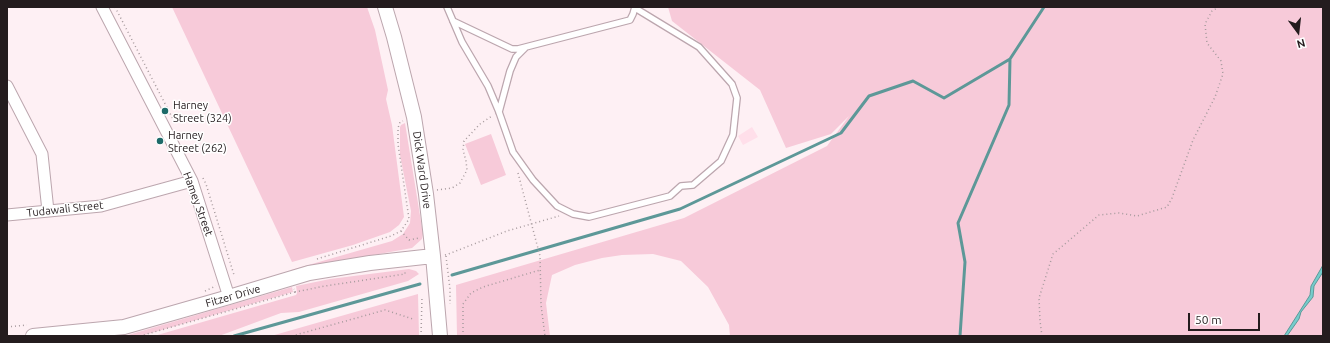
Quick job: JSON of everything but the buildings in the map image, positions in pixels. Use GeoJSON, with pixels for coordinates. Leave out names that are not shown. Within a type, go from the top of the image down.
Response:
{"type":"FeatureCollection","features":[{"type":"Feature","properties":{"kind":"street","name":"Hamey Street"},"geometry":{"type":"LineString","coordinates":[[102,7],[192,181],[229,297]]}},
{"type":"Feature","properties":{"kind":"street","name":"Dick Ward Drive"},"geometry":{"type":"LineString","coordinates":[[385,7],[414,118],[440,255],[442,277],[440,336]]}},
{"type":"Feature","properties":{"kind":"street"},"geometry":{"type":"LineString","coordinates":[[7,86],[42,154],[48,211]]}},
{"type":"Feature","properties":{"kind":"street","name":"Tudawali Street"},"geometry":{"type":"LineString","coordinates":[[7,215],[101,206],[192,181]]}},
{"type":"Feature","properties":{"kind":"street","name":"Fitzer Drive"},"geometry":{"type":"LineString","coordinates":[[31,330],[124,327],[229,297],[293,285],[309,273],[370,263],[440,255]]}},
{"type":"Feature","properties":{"kind":"lane"},"geometry":{"type":"LineString","coordinates":[[447,7],[453,22],[462,42],[488,86],[513,152],[533,180],[557,206],[565,211],[581,217],[589,217],[670,196],[681,186],[692,185],[721,161],[733,135],[737,98],[732,84],[699,47],[635,7],[630,20],[525,48],[512,48],[453,22]]}},
{"type":"Feature","properties":{"kind":"lane"},"geometry":{"type":"LineString","coordinates":[[499,112],[510,72],[516,57],[525,48]]}},
{"type":"Feature","properties":{"kind":"path"},"geometry":{"type":"LineString","coordinates":[[1042,336],[1039,298],[1053,254],[1099,215],[1118,213],[1137,216],[1166,207],[1172,198],[1193,140],[1214,97],[1223,74],[1221,61],[1207,43],[1205,24],[1212,11],[1219,7]]}},
{"type":"Feature","properties":{"kind":"path"},"geometry":{"type":"LineString","coordinates":[[437,190],[452,188],[460,183],[467,170],[463,150],[464,141],[480,124],[499,112]]}},
{"type":"Feature","properties":{"kind":"path"},"geometry":{"type":"LineString","coordinates":[[318,259],[363,246],[401,231],[409,219],[398,144],[398,128],[400,122],[414,118]]}},
{"type":"Feature","properties":{"kind":"path"},"geometry":{"type":"LineString","coordinates":[[518,173],[539,253],[541,306],[545,336]]}},
{"type":"Feature","properties":{"kind":"path"},"geometry":{"type":"LineString","coordinates":[[440,255],[507,231],[559,216],[565,211]]}},
{"type":"Feature","properties":{"kind":"path"},"geometry":{"type":"LineString","coordinates":[[401,231],[409,240],[409,244]]}},
{"type":"Feature","properties":{"kind":"path"},"geometry":{"type":"LineString","coordinates":[[409,240],[422,238]]}},
{"type":"Feature","properties":{"kind":"path"},"geometry":{"type":"LineString","coordinates":[[140,336],[293,285],[324,286],[405,274],[405,270]]}},
{"type":"Feature","properties":{"kind":"path"},"geometry":{"type":"LineString","coordinates":[[463,336],[463,304],[471,293],[483,287],[540,270]]}},
{"type":"Feature","properties":{"kind":"path"},"geometry":{"type":"LineString","coordinates":[[205,291],[217,286]]}},
{"type":"Feature","properties":{"kind":"path"},"geometry":{"type":"LineString","coordinates":[[420,336],[422,297]]}},
{"type":"Feature","properties":{"kind":"path"},"geometry":{"type":"LineString","coordinates":[[292,336],[385,310],[413,319]]}},
{"type":"Feature","properties":{"kind":"path"},"geometry":{"type":"LineString","coordinates":[[7,327],[31,330]]}},
{"type":"Feature","properties":{"kind":"shaded area"},"geometry":{"type":"Polygon","coordinates":[[[172,7],[367,7],[375,30],[388,90],[386,99],[392,125],[404,217],[399,225],[390,232],[353,245],[292,262],[172,7]]]}},
{"type":"Feature","properties":{"kind":"shaded area"},"geometry":{"type":"Polygon","coordinates":[[[668,7],[1323,7],[1323,336],[730,336],[729,325],[708,287],[681,261],[653,254],[622,255],[602,258],[575,265],[552,275],[546,303],[550,336],[457,336],[456,285],[684,218],[827,146],[849,116],[831,134],[786,148],[760,90],[672,21],[668,7]]]}},
{"type":"Feature","properties":{"kind":"shaded area"},"geometry":{"type":"Polygon","coordinates":[[[405,123],[423,234],[422,239],[412,248],[291,271],[392,241],[403,234],[410,223],[411,211],[400,155],[400,127],[405,123]]]}},
{"type":"Feature","properties":{"kind":"shaded area"},"geometry":{"type":"Polygon","coordinates":[[[752,127],[758,137],[743,145],[738,136],[752,127]]]}},
{"type":"Feature","properties":{"kind":"shaded area"},"geometry":{"type":"Polygon","coordinates":[[[491,134],[506,175],[481,185],[465,144],[491,134]]]}},
{"type":"Feature","properties":{"kind":"shaded area"},"geometry":{"type":"Polygon","coordinates":[[[409,269],[416,271],[419,274],[408,281],[299,312],[281,313],[219,336],[154,336],[296,295],[296,286],[330,279],[409,269]]]}},
{"type":"Feature","properties":{"kind":"shaded area"},"geometry":{"type":"Polygon","coordinates":[[[292,287],[293,292],[141,336],[122,336],[128,335],[292,287]]]}},
{"type":"Feature","properties":{"kind":"shaded area"},"geometry":{"type":"Polygon","coordinates":[[[418,294],[419,336],[271,336],[418,294]]]}},
{"type":"Feature","properties":{"kind":"water"},"geometry":{"type":"Polygon","coordinates":[[[1323,265],[1323,272],[1314,286],[1313,297],[1301,312],[1299,319],[1287,336],[1284,336],[1310,295],[1311,286],[1323,265]]]}},
{"type":"Feature","properties":{"kind":"waterway"},"geometry":{"type":"LineString","coordinates":[[960,336],[965,262],[958,223],[1009,105],[1010,59],[1044,7]]}},
{"type":"Feature","properties":{"kind":"waterway"},"geometry":{"type":"LineString","coordinates":[[452,275],[680,209],[841,133],[869,96],[913,81],[944,98],[1010,59]]}},
{"type":"Feature","properties":{"kind":"waterway"},"geometry":{"type":"LineString","coordinates":[[234,336],[420,284]]}},
{"type":"Feature","properties":{"kind":"place","name":"Harney Street (324)"},"geometry":{"type":"Point","coordinates":[165,111]}},
{"type":"Feature","properties":{"kind":"place","name":"Harney Street (262)"},"geometry":{"type":"Point","coordinates":[160,141]}}]}
